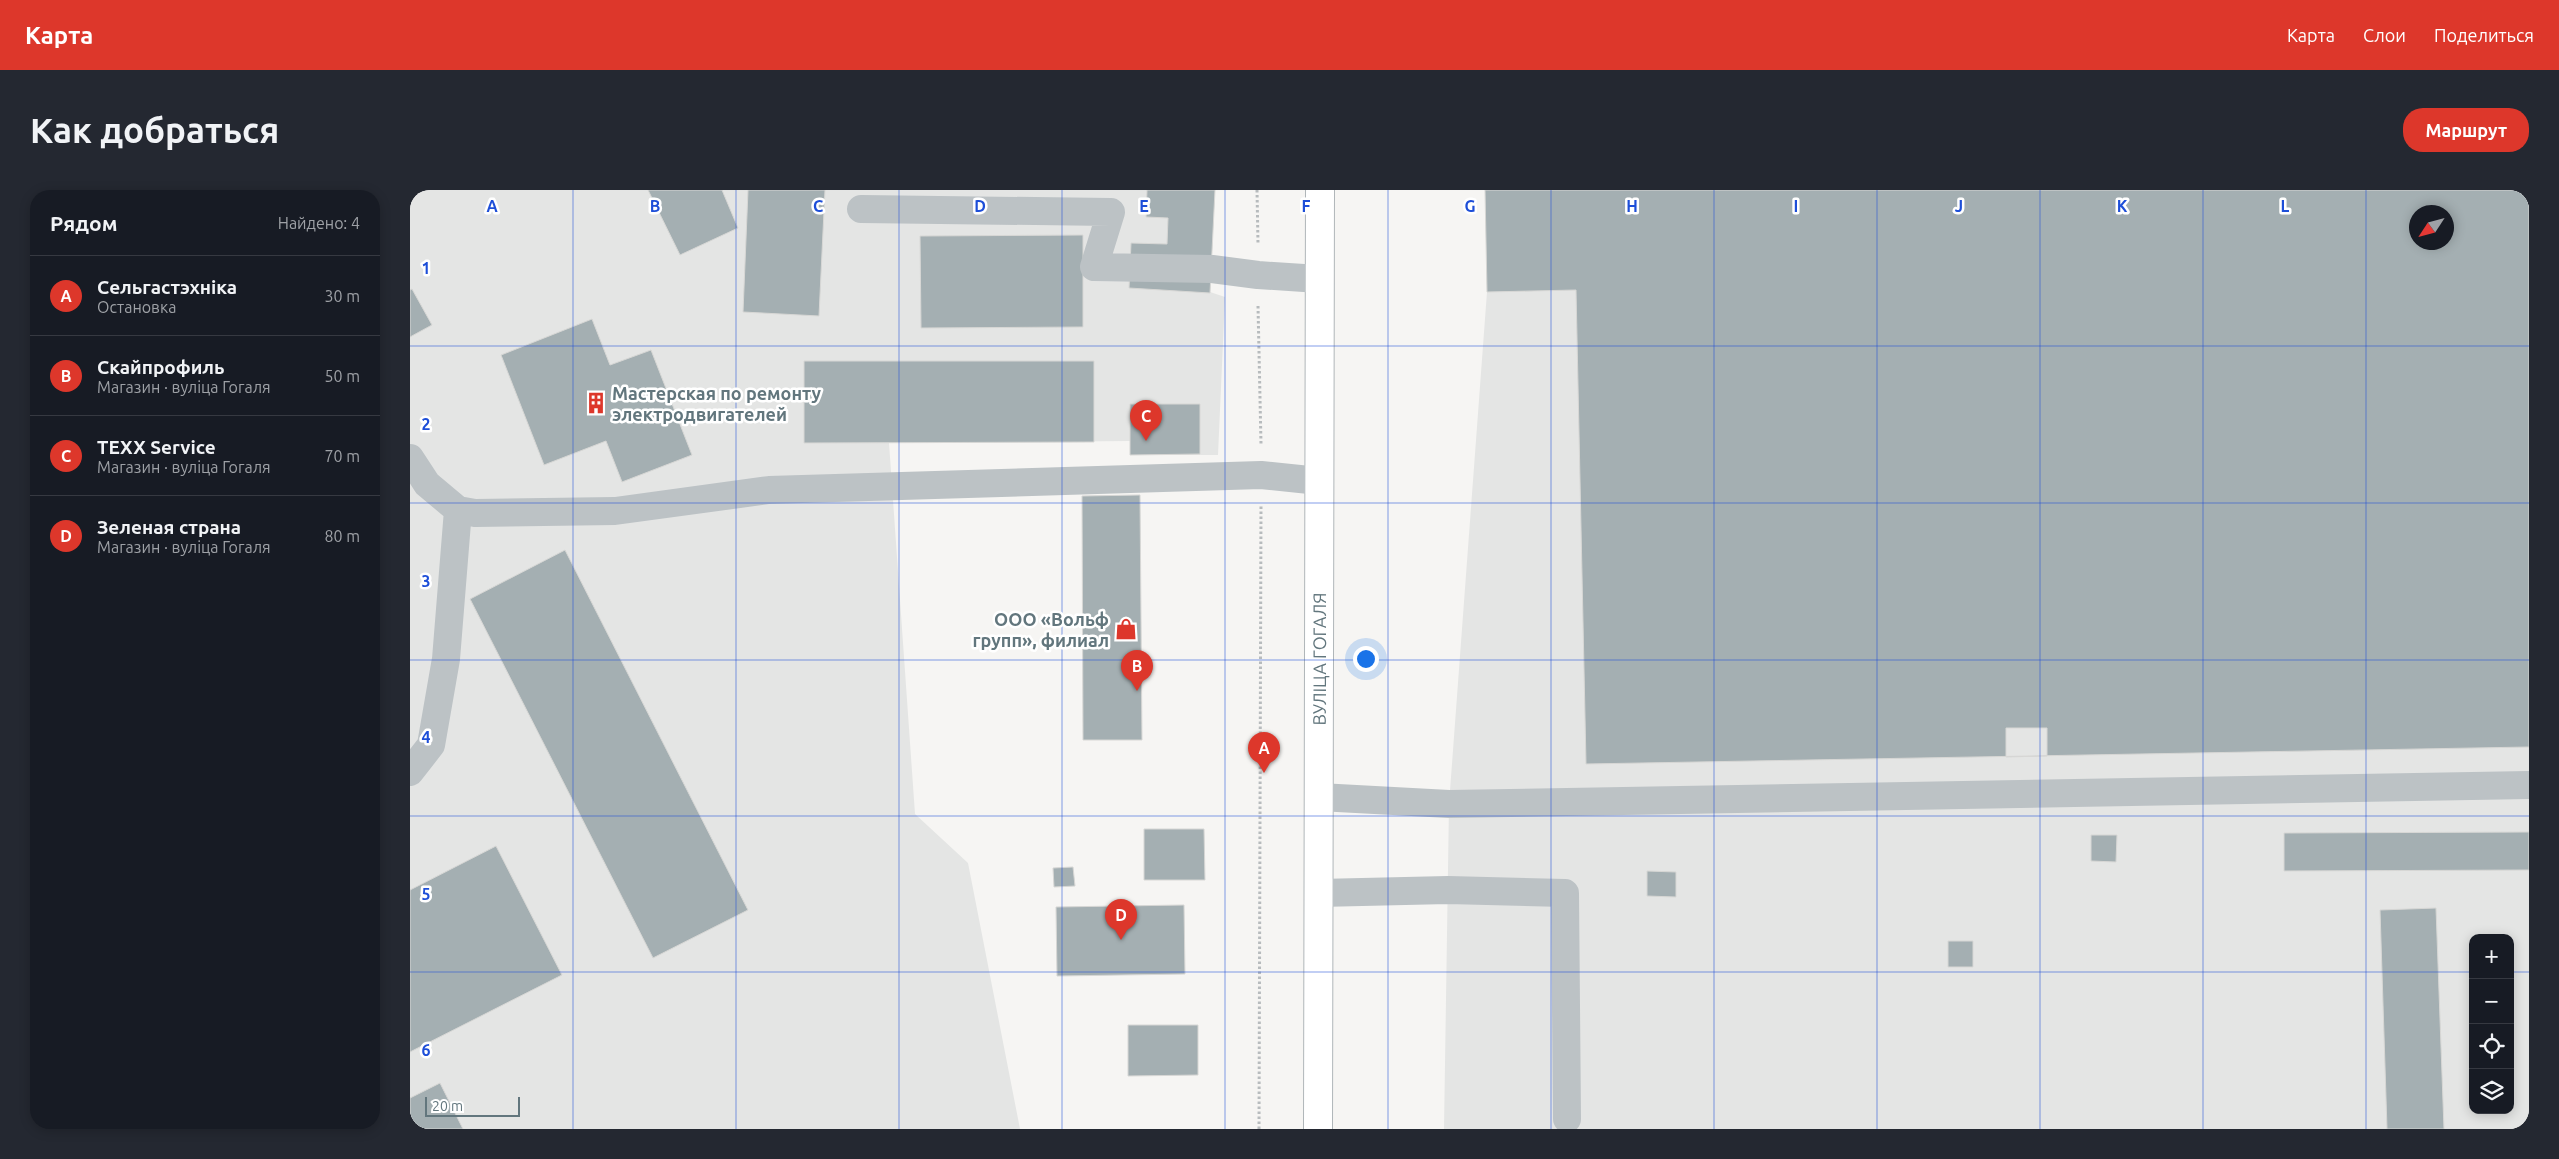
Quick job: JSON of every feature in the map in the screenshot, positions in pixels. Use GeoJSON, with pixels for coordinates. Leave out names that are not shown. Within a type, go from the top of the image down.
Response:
{"type":"FeatureCollection","features":[{"type":"Feature","properties":{"kind":"main road","name":"ВУЛІЦА ГОГАЛЯ"},"geometry":{"type":"LineString","coordinates":[[1318,1129],[1320,190]]}},
{"type":"Feature","properties":{"kind":"lane"},"geometry":{"type":"LineString","coordinates":[[861,209],[1111,212],[1094,267],[1212,269],[1258,275],[1319,278]]}},
{"type":"Feature","properties":{"kind":"lane"},"geometry":{"type":"LineString","coordinates":[[410,458],[427,484],[458,510],[475,513],[615,511],[769,490],[1261,475],[1319,481]]}},
{"type":"Feature","properties":{"kind":"lane"},"geometry":{"type":"LineString","coordinates":[[410,772],[431,745],[446,659],[458,510]]}},
{"type":"Feature","properties":{"kind":"lane"},"geometry":{"type":"LineString","coordinates":[[1319,797],[1449,804],[2529,785]]}},
{"type":"Feature","properties":{"kind":"lane"},"geometry":{"type":"LineString","coordinates":[[1319,893],[1448,890],[1565,893],[1566,1119]]}},
{"type":"Feature","properties":{"kind":"path"},"geometry":{"type":"LineString","coordinates":[[1258,190],[1261,475],[1259,1129]]}},
{"type":"Feature","properties":{"kind":"shaded area"},"geometry":{"type":"Polygon","coordinates":[[[410,190],[1215,190],[1210,292],[1225,297],[1218,455],[1130,455],[1130,441],[889,443],[915,814],[968,863],[1020,1129],[410,1129],[410,190]]]}},
{"type":"Feature","properties":{"kind":"shaded area"},"geometry":{"type":"Polygon","coordinates":[[[2529,190],[2529,1129],[1444,1129],[1449,804],[1487,292],[2529,190]]]}},
{"type":"Feature","properties":{"kind":"building"},"geometry":{"type":"Polygon","coordinates":[[[648,190],[722,190],[738,228],[680,255],[648,190]]]}},
{"type":"Feature","properties":{"kind":"building"},"geometry":{"type":"Polygon","coordinates":[[[748,190],[825,190],[819,316],[743,312],[748,190]]]}},
{"type":"Feature","properties":{"kind":"building"},"geometry":{"type":"Polygon","coordinates":[[[1147,190],[1215,190],[1210,293],[1129,288],[1131,243],[1167,244],[1168,218],[1146,217],[1147,190]]]}},
{"type":"Feature","properties":{"kind":"building"},"geometry":{"type":"Polygon","coordinates":[[[1485,190],[2529,190],[2529,747],[1586,764],[1576,290],[1487,292],[1485,190]]]}},
{"type":"Feature","properties":{"kind":"building"},"geometry":{"type":"Polygon","coordinates":[[[1083,235],[1083,327],[921,328],[920,236],[1083,235]]]}},
{"type":"Feature","properties":{"kind":"building"},"geometry":{"type":"Polygon","coordinates":[[[412,289],[432,325],[410,337],[410,290],[412,289]]]}},
{"type":"Feature","properties":{"kind":"building","name":"Мастерская по ремонту электродвигателей"},"geometry":{"type":"Polygon","coordinates":[[[592,319],[610,365],[651,350],[692,455],[622,482],[606,441],[544,465],[501,355],[592,319]]]}},
{"type":"Feature","properties":{"kind":"building"},"geometry":{"type":"Polygon","coordinates":[[[804,361],[1094,361],[1094,442],[804,443],[804,361]]]}},
{"type":"Feature","properties":{"kind":"building"},"geometry":{"type":"Polygon","coordinates":[[[1130,404],[1200,404],[1200,454],[1130,455],[1130,404]]]}},
{"type":"Feature","properties":{"kind":"building"},"geometry":{"type":"Polygon","coordinates":[[[1140,495],[1142,740],[1083,740],[1082,496],[1140,495]]]}},
{"type":"Feature","properties":{"kind":"building"},"geometry":{"type":"Polygon","coordinates":[[[565,550],[748,910],[653,958],[470,599],[565,550]]]}},
{"type":"Feature","properties":{"kind":"building"},"geometry":{"type":"Polygon","coordinates":[[[2006,728],[2047,728],[2047,756],[2006,757],[2006,728]]]}},
{"type":"Feature","properties":{"kind":"building"},"geometry":{"type":"Polygon","coordinates":[[[1144,829],[1204,829],[1205,880],[1144,880],[1144,829]]]}},
{"type":"Feature","properties":{"kind":"building"},"geometry":{"type":"Polygon","coordinates":[[[2529,832],[2529,870],[2284,871],[2284,833],[2529,832]]]}},
{"type":"Feature","properties":{"kind":"building"},"geometry":{"type":"Polygon","coordinates":[[[2091,835],[2117,835],[2116,862],[2091,861],[2091,835]]]}},
{"type":"Feature","properties":{"kind":"building"},"geometry":{"type":"Polygon","coordinates":[[[496,846],[562,975],[410,1052],[410,890],[496,846]]]}},
{"type":"Feature","properties":{"kind":"building"},"geometry":{"type":"Polygon","coordinates":[[[1073,867],[1075,886],[1054,887],[1053,868],[1073,867]]]}},
{"type":"Feature","properties":{"kind":"building"},"geometry":{"type":"Polygon","coordinates":[[[1647,871],[1676,872],[1676,897],[1647,896],[1647,871]]]}},
{"type":"Feature","properties":{"kind":"building"},"geometry":{"type":"Polygon","coordinates":[[[1184,905],[1185,974],[1057,976],[1056,907],[1184,905]]]}},
{"type":"Feature","properties":{"kind":"building"},"geometry":{"type":"Polygon","coordinates":[[[2436,908],[2444,1129],[2387,1129],[2380,910],[2436,908]]]}},
{"type":"Feature","properties":{"kind":"building"},"geometry":{"type":"Polygon","coordinates":[[[1948,941],[1973,941],[1973,967],[1948,967],[1948,941]]]}},
{"type":"Feature","properties":{"kind":"building"},"geometry":{"type":"Polygon","coordinates":[[[1128,1025],[1198,1025],[1198,1075],[1128,1076],[1128,1025]]]}},
{"type":"Feature","properties":{"kind":"building"},"geometry":{"type":"Polygon","coordinates":[[[440,1083],[463,1129],[410,1129],[410,1098],[440,1083]]]}},
{"type":"Feature","properties":{"kind":"place","name":"Мастерская по ремонту электродвигателей"},"geometry":{"type":"Point","coordinates":[596,403]}},
{"type":"Feature","properties":{"kind":"place","name":"TEXX Service"},"geometry":{"type":"Point","coordinates":[1146,441]}},
{"type":"Feature","properties":{"kind":"place","name":"ООО «Вольф групп», филиал"},"geometry":{"type":"Point","coordinates":[1126,629]}},
{"type":"Feature","properties":{"kind":"place","name":"Скайпрофиль"},"geometry":{"type":"Point","coordinates":[1137,691]}},
{"type":"Feature","properties":{"kind":"place","name":"Сельгастэхніка"},"geometry":{"type":"Point","coordinates":[1264,773]}},
{"type":"Feature","properties":{"kind":"place","name":"Зеленая страна"},"geometry":{"type":"Point","coordinates":[1121,940]}}]}
